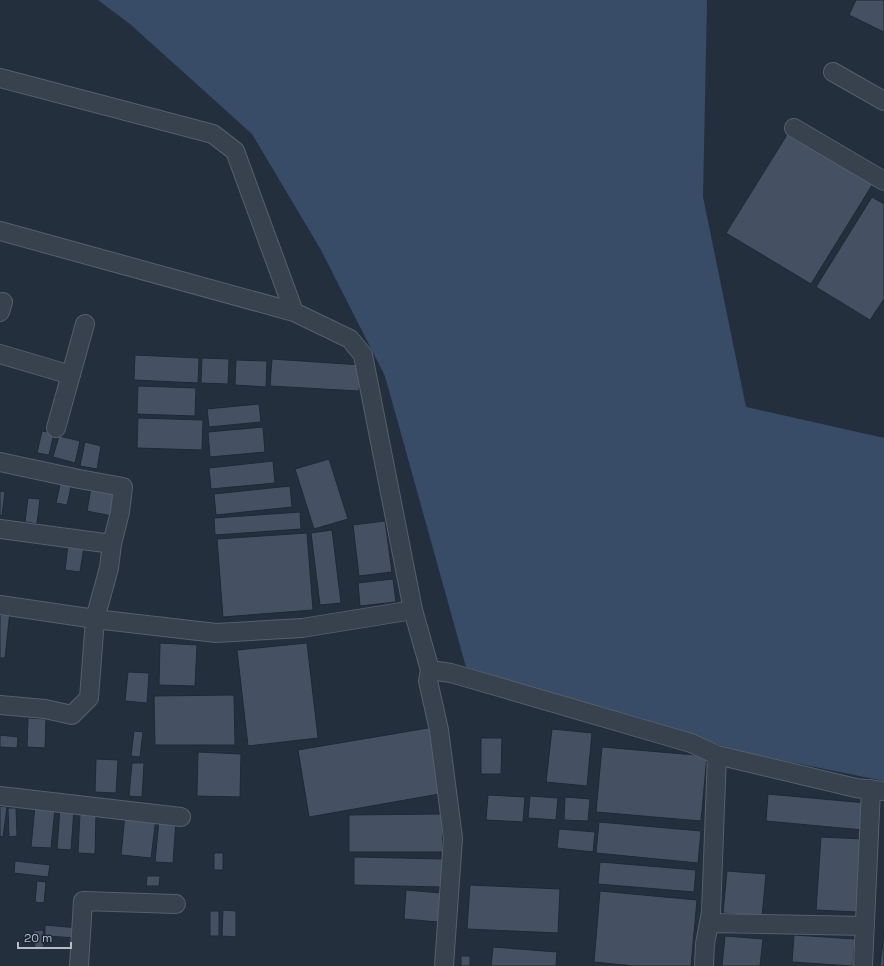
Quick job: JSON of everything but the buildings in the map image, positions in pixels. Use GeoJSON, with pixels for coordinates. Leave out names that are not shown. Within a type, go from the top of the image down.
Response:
{"type":"FeatureCollection","features":[{"type":"Feature","properties":{"kind":"street"},"geometry":{"type":"LineString","coordinates":[[833,72],[884,101]]}},
{"type":"Feature","properties":{"kind":"street"},"geometry":{"type":"LineString","coordinates":[[0,78],[213,134],[235,151],[294,312]]}},
{"type":"Feature","properties":{"kind":"street"},"geometry":{"type":"LineString","coordinates":[[794,128],[884,181]]}},
{"type":"Feature","properties":{"kind":"street"},"geometry":{"type":"LineString","coordinates":[[0,231],[294,312],[350,339],[363,355],[413,610],[430,670],[428,681],[439,730],[453,838],[444,966]]}},
{"type":"Feature","properties":{"kind":"street"},"geometry":{"type":"LineString","coordinates":[[56,428],[85,324]]}},
{"type":"Feature","properties":{"kind":"street"},"geometry":{"type":"LineString","coordinates":[[0,354],[71,375]]}},
{"type":"Feature","properties":{"kind":"street"},"geometry":{"type":"LineString","coordinates":[[0,462],[123,487],[120,512],[112,544],[109,568],[95,619],[89,698],[72,715],[45,709],[0,705]]}},
{"type":"Feature","properties":{"kind":"street"},"geometry":{"type":"LineString","coordinates":[[0,529],[112,544]]}},
{"type":"Feature","properties":{"kind":"street"},"geometry":{"type":"LineString","coordinates":[[0,605],[95,619],[216,633],[302,628],[413,610]]}},
{"type":"Feature","properties":{"kind":"street"},"geometry":{"type":"LineString","coordinates":[[430,670],[451,673],[691,743],[717,755],[856,788],[878,790],[865,926],[863,966]]}},
{"type":"Feature","properties":{"kind":"street"},"geometry":{"type":"LineString","coordinates":[[704,966],[705,944],[711,912],[717,755]]}},
{"type":"Feature","properties":{"kind":"street"},"geometry":{"type":"LineString","coordinates":[[0,796],[181,817]]}},
{"type":"Feature","properties":{"kind":"street"},"geometry":{"type":"LineString","coordinates":[[79,966],[83,901],[176,904]]}},
{"type":"Feature","properties":{"kind":"street"},"geometry":{"type":"LineString","coordinates":[[709,923],[865,926]]}},
{"type":"Feature","properties":{"kind":"water"},"geometry":{"type":"Polygon","coordinates":[[[98,0],[707,0],[703,197],[746,407],[884,438],[884,781],[746,753],[466,667],[385,376],[321,250],[252,134],[130,24],[98,0]]]}}]}
